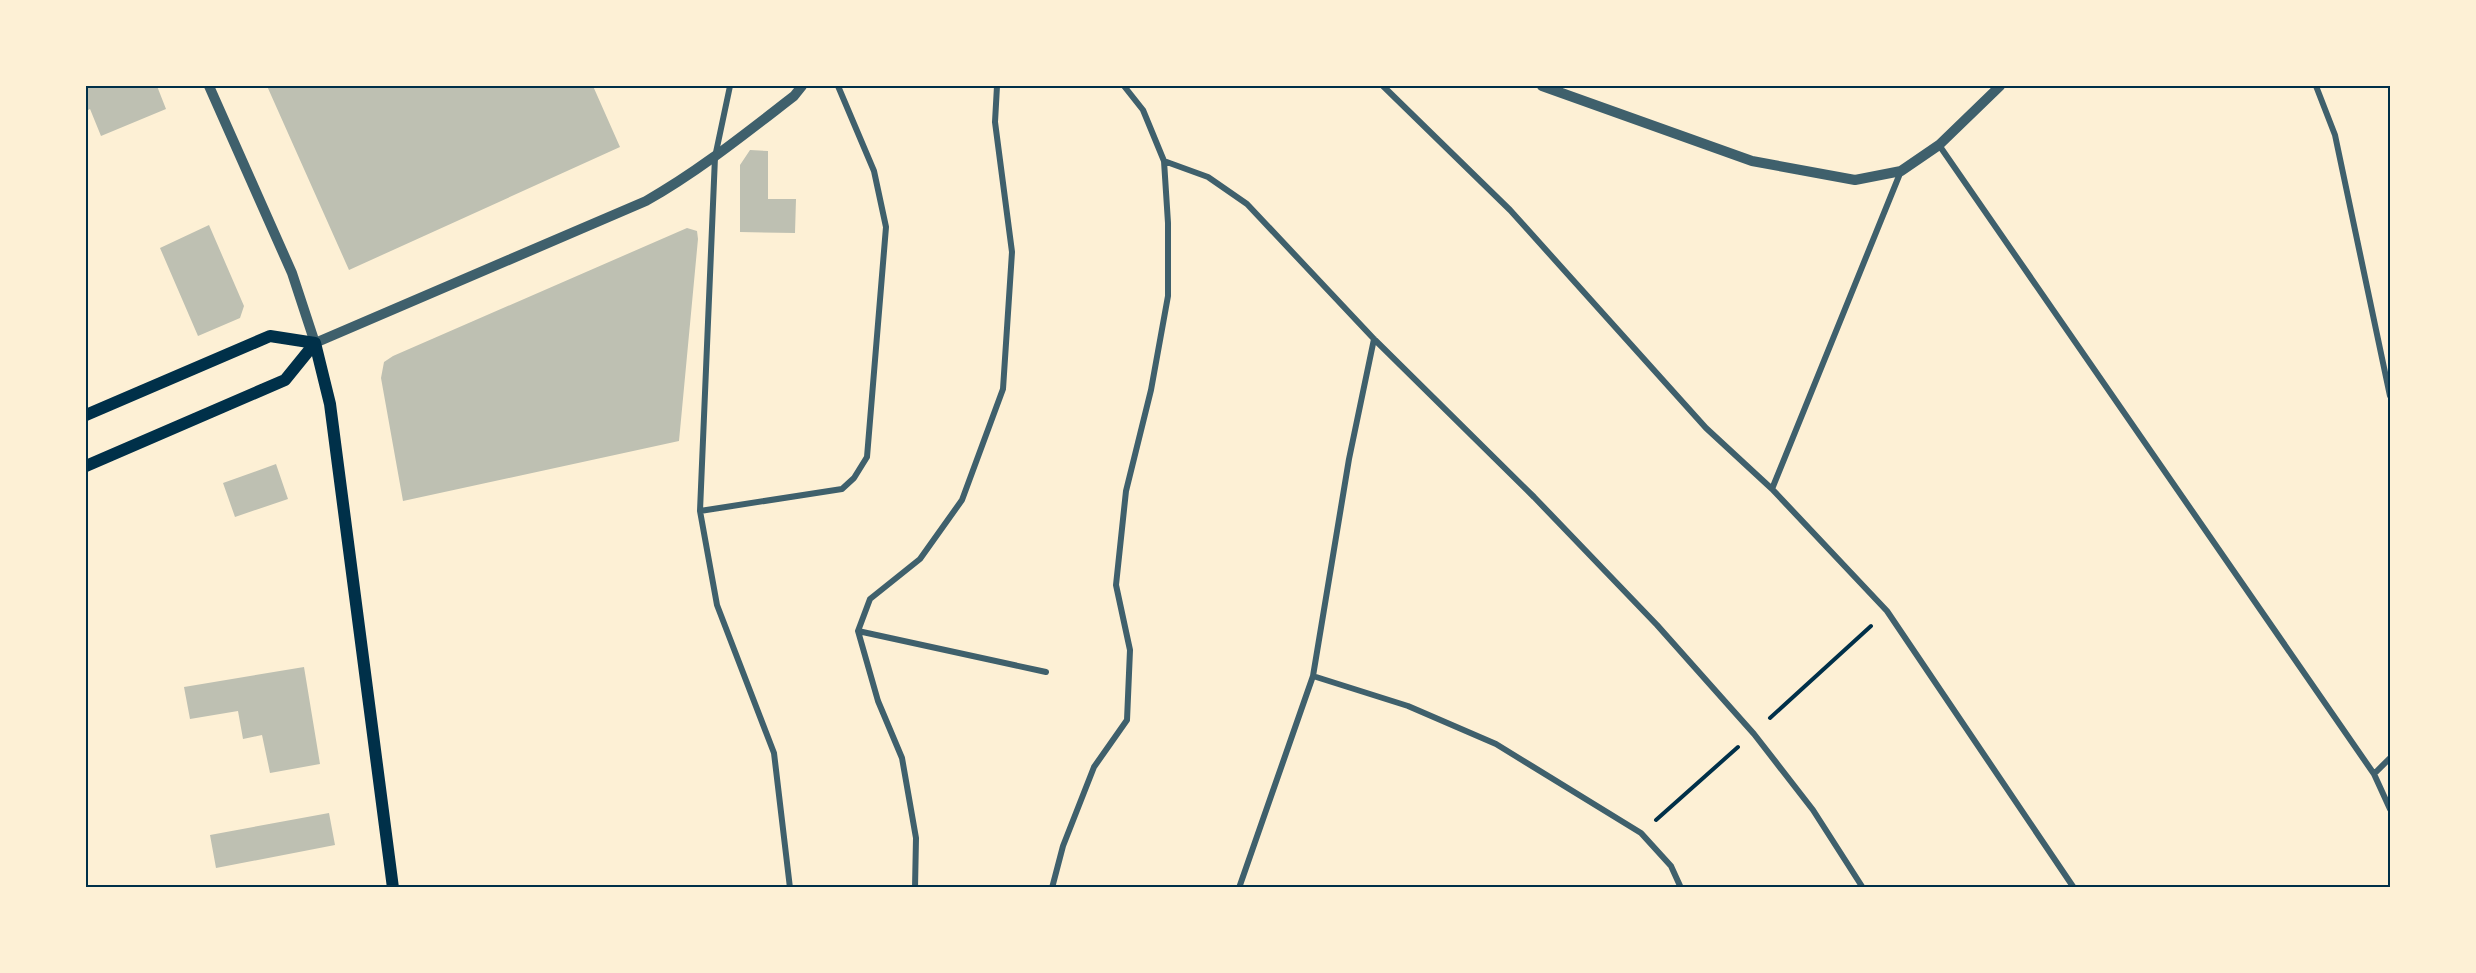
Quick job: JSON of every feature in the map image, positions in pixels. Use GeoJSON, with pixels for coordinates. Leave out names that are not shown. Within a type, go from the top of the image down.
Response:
{"type":"FeatureCollection","features":[{"type":"Feature","properties":{"kind":"main road"},"geometry":{"type":"LineString","coordinates":[[86,415],[270,336],[315,343]]}},
{"type":"Feature","properties":{"kind":"main road"},"geometry":{"type":"LineString","coordinates":[[86,466],[285,380],[315,343]]}},
{"type":"Feature","properties":{"kind":"main road"},"geometry":{"type":"LineString","coordinates":[[315,343],[330,404],[393,888]]}},
{"type":"Feature","properties":{"kind":"street"},"geometry":{"type":"LineString","coordinates":[[209,86],[292,273],[315,343],[646,201],[685,179],[715,157],[794,96],[802,86]]}},
{"type":"Feature","properties":{"kind":"street"},"geometry":{"type":"LineString","coordinates":[[730,86],[715,157],[700,511],[717,606],[774,753],[790,888]]}},
{"type":"Feature","properties":{"kind":"street"},"geometry":{"type":"LineString","coordinates":[[700,511],[842,489],[854,478],[867,457],[886,227],[874,171],[838,86]]}},
{"type":"Feature","properties":{"kind":"street"},"geometry":{"type":"LineString","coordinates":[[915,888],[916,838],[902,758],[878,701],[858,631],[870,598],[920,559],[962,500],[1003,389],[1012,252],[995,122],[997,86]]}},
{"type":"Feature","properties":{"kind":"street"},"geometry":{"type":"LineString","coordinates":[[1052,888],[1063,846],[1094,767],[1127,720],[1130,650],[1116,585],[1126,491],[1151,390],[1168,296],[1168,223],[1164,161],[1143,110],[1124,86]]}},
{"type":"Feature","properties":{"kind":"street"},"geometry":{"type":"LineString","coordinates":[[1383,86],[1510,210],[1706,428],[1772,489],[1887,611],[2074,888]]}},
{"type":"Feature","properties":{"kind":"street"},"geometry":{"type":"LineString","coordinates":[[1542,86],[1752,161],[1855,180],[1901,171],[1939,145],[2000,86]]}},
{"type":"Feature","properties":{"kind":"street"},"geometry":{"type":"LineString","coordinates":[[2316,86],[2335,135],[2391,396]]}},
{"type":"Feature","properties":{"kind":"street"},"geometry":{"type":"LineString","coordinates":[[1939,145],[2374,774],[2391,809]]}},
{"type":"Feature","properties":{"kind":"street"},"geometry":{"type":"LineString","coordinates":[[1164,161],[1208,177],[1247,204],[1374,339],[1657,626],[1754,734],[1813,810],[1863,888]]}},
{"type":"Feature","properties":{"kind":"street"},"geometry":{"type":"LineString","coordinates":[[1772,489],[1901,171]]}},
{"type":"Feature","properties":{"kind":"street"},"geometry":{"type":"LineString","coordinates":[[1239,888],[1312,676],[1349,459],[1374,339]]}},
{"type":"Feature","properties":{"kind":"street"},"geometry":{"type":"LineString","coordinates":[[858,631],[1046,672]]}},
{"type":"Feature","properties":{"kind":"street"},"geometry":{"type":"LineString","coordinates":[[1312,676],[1408,706],[1496,744],[1641,833],[1671,866],[1681,888]]}},
{"type":"Feature","properties":{"kind":"street"},"geometry":{"type":"LineString","coordinates":[[2374,774],[2391,758]]}},
{"type":"Feature","properties":{"kind":"building"},"geometry":{"type":"Polygon","coordinates":[[[86,86],[157,86],[166,109],[101,136],[90,109],[86,111],[86,86]]]}},
{"type":"Feature","properties":{"kind":"building"},"geometry":{"type":"Polygon","coordinates":[[[267,86],[593,86],[620,147],[349,270],[267,86]]]}},
{"type":"Feature","properties":{"kind":"building"},"geometry":{"type":"Polygon","coordinates":[[[750,150],[768,151],[768,199],[796,199],[795,233],[740,232],[740,165],[750,150]]]}},
{"type":"Feature","properties":{"kind":"building"},"geometry":{"type":"Polygon","coordinates":[[[209,225],[244,306],[240,318],[198,336],[160,248],[209,225]]]}},
{"type":"Feature","properties":{"kind":"building"},"geometry":{"type":"Polygon","coordinates":[[[687,228],[697,231],[698,239],[679,441],[403,501],[381,378],[384,362],[393,356],[687,228]]]}},
{"type":"Feature","properties":{"kind":"building"},"geometry":{"type":"Polygon","coordinates":[[[276,464],[288,499],[235,517],[223,483],[276,464]]]}},
{"type":"Feature","properties":{"kind":"building"},"geometry":{"type":"Polygon","coordinates":[[[304,667],[320,764],[270,773],[262,735],[243,739],[238,711],[190,719],[184,687],[304,667]]]}},
{"type":"Feature","properties":{"kind":"building"},"geometry":{"type":"Polygon","coordinates":[[[329,813],[335,845],[216,868],[210,835],[329,813]]]}}]}
